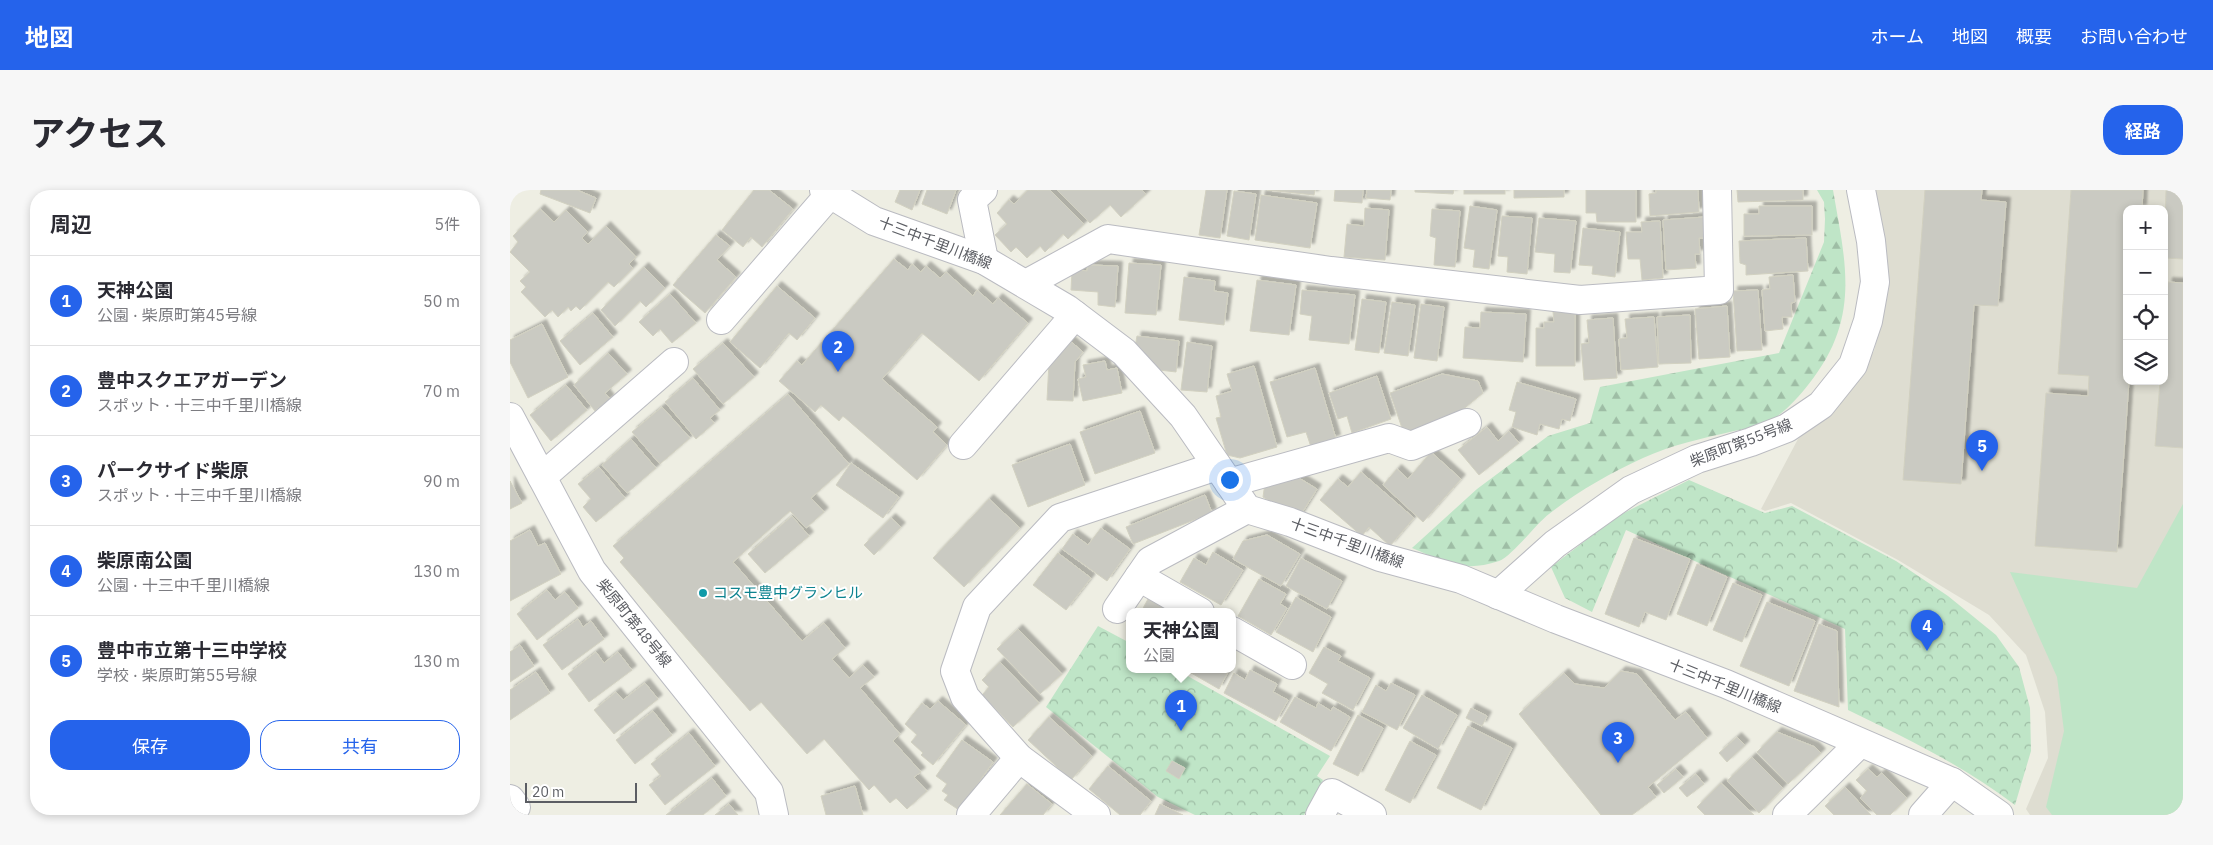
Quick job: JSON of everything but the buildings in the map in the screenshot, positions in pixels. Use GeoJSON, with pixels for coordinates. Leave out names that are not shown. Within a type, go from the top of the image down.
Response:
{"type":"FeatureCollection","features":[{"type":"Feature","properties":{"kind":"street"},"geometry":{"type":"LineString","coordinates":[[983,190],[972,200],[984,260]]}},
{"type":"Feature","properties":{"kind":"street"},"geometry":{"type":"LineString","coordinates":[[1026,284],[1108,239],[1331,271],[1580,300],[1719,290],[1717,190]]}},
{"type":"Feature","properties":{"kind":"street","name":"柴原町第55号線"},"geometry":{"type":"LineString","coordinates":[[1498,594],[1555,544],[1631,490],[1697,459],[1751,442],[1787,428],[1821,406],[1853,365],[1868,321],[1875,282],[1871,241],[1861,190]]}},
{"type":"Feature","properties":{"kind":"street"},"geometry":{"type":"LineString","coordinates":[[721,320],[827,192]]}},
{"type":"Feature","properties":{"kind":"street","name":"十三中千里川橋線"},"geometry":{"type":"LineString","coordinates":[[827,192],[874,220],[984,260],[1075,315],[1124,352],[1183,416],[1247,509],[1290,522],[1380,557],[1461,579],[1726,684],[1860,744],[1952,782],[1999,815]]}},
{"type":"Feature","properties":{"kind":"street"},"geometry":{"type":"LineString","coordinates":[[962,445],[1075,315]]}},
{"type":"Feature","properties":{"kind":"street"},"geometry":{"type":"LineString","coordinates":[[542,476],[674,362]]}},
{"type":"Feature","properties":{"kind":"street","name":"柴原町第48号線"},"geometry":{"type":"LineString","coordinates":[[510,418],[592,571],[769,792],[774,815]]}},
{"type":"Feature","properties":{"kind":"street"},"geometry":{"type":"LineString","coordinates":[[1096,815],[1019,758],[965,697],[955,671],[977,607],[1060,518],[1223,474],[1389,438],[1411,446],[1467,423]]}},
{"type":"Feature","properties":{"kind":"street"},"geometry":{"type":"LineString","coordinates":[[1117,609],[1150,561],[1247,509]]}},
{"type":"Feature","properties":{"kind":"street"},"geometry":{"type":"LineString","coordinates":[[1140,577],[1193,608]]}},
{"type":"Feature","properties":{"kind":"street"},"geometry":{"type":"LineString","coordinates":[[1236,633],[1292,665]]}},
{"type":"Feature","properties":{"kind":"street"},"geometry":{"type":"LineString","coordinates":[[1787,815],[1860,744]]}},
{"type":"Feature","properties":{"kind":"street"},"geometry":{"type":"LineString","coordinates":[[971,815],[1019,758]]}},
{"type":"Feature","properties":{"kind":"street"},"geometry":{"type":"LineString","coordinates":[[1923,815],[1952,782]]}},
{"type":"Feature","properties":{"kind":"street"},"geometry":{"type":"LineString","coordinates":[[1320,815],[1332,793],[1372,815]]}},
{"type":"Feature","properties":{"kind":"street"},"geometry":{"type":"LineString","coordinates":[[510,798],[516,807],[510,812]]}},
{"type":"Feature","properties":{"kind":"shaded area"},"geometry":{"type":"Polygon","coordinates":[[[1874,190],[2183,190],[2183,815],[2030,815],[2026,809],[2048,758],[2045,712],[2026,655],[1989,615],[1898,560],[1791,503],[1765,511],[1761,509],[1798,439],[1841,402],[1874,351],[1889,288],[1874,190]]]}},
{"type":"Feature","properties":{"kind":"green space"},"geometry":{"type":"Polygon","coordinates":[[[1817,190],[1833,190],[1845,267],[1843,314],[1836,337],[1825,361],[1795,401],[1784,411],[1763,425],[1711,436],[1676,446],[1654,453],[1618,470],[1594,483],[1549,514],[1510,553],[1499,561],[1475,566],[1464,566],[1412,548],[1477,489],[1548,436],[1590,423],[1600,387],[1779,353],[1824,242],[1824,202],[1817,190]]]}},
{"type":"Feature","properties":{"kind":"green space"},"geometry":{"type":"Polygon","coordinates":[[[1689,480],[1765,513],[1792,506],[1896,561],[1948,596],[1996,635],[2019,667],[2030,708],[2031,751],[2015,805],[1955,765],[1848,710],[1845,629],[1626,530],[1592,612],[1565,598],[1551,567],[1616,517],[1689,480]]]}},
{"type":"Feature","properties":{"kind":"green space"},"geometry":{"type":"Polygon","coordinates":[[[2183,504],[2183,815],[2052,815],[2046,807],[2064,731],[2057,677],[2010,572],[2137,588],[2183,504]]]}},
{"type":"Feature","properties":{"kind":"green space"},"geometry":{"type":"Polygon","coordinates":[[[1098,626],[1126,641],[1126,673],[1182,673],[1330,756],[1317,776],[1323,780],[1304,815],[1195,815],[1158,797],[1046,707],[1098,626]]]}},
{"type":"Feature","properties":{"kind":"place","name":"豊中スクエアガーデン"},"geometry":{"type":"Point","coordinates":[838,372]}},
{"type":"Feature","properties":{"kind":"place","name":"豊中市立第十三中学校"},"geometry":{"type":"Point","coordinates":[1982,471]}},
{"type":"Feature","properties":{"kind":"place","name":"コスモ豊中グランヒル"},"geometry":{"type":"Point","coordinates":[703,593]}},
{"type":"Feature","properties":{"kind":"place","name":"柴原南公園"},"geometry":{"type":"Point","coordinates":[1927,651]}},
{"type":"Feature","properties":{"kind":"place","name":"天神公園"},"geometry":{"type":"Point","coordinates":[1181,731]}},
{"type":"Feature","properties":{"kind":"place","name":"パークサイド柴原"},"geometry":{"type":"Point","coordinates":[1618,763]}}]}
